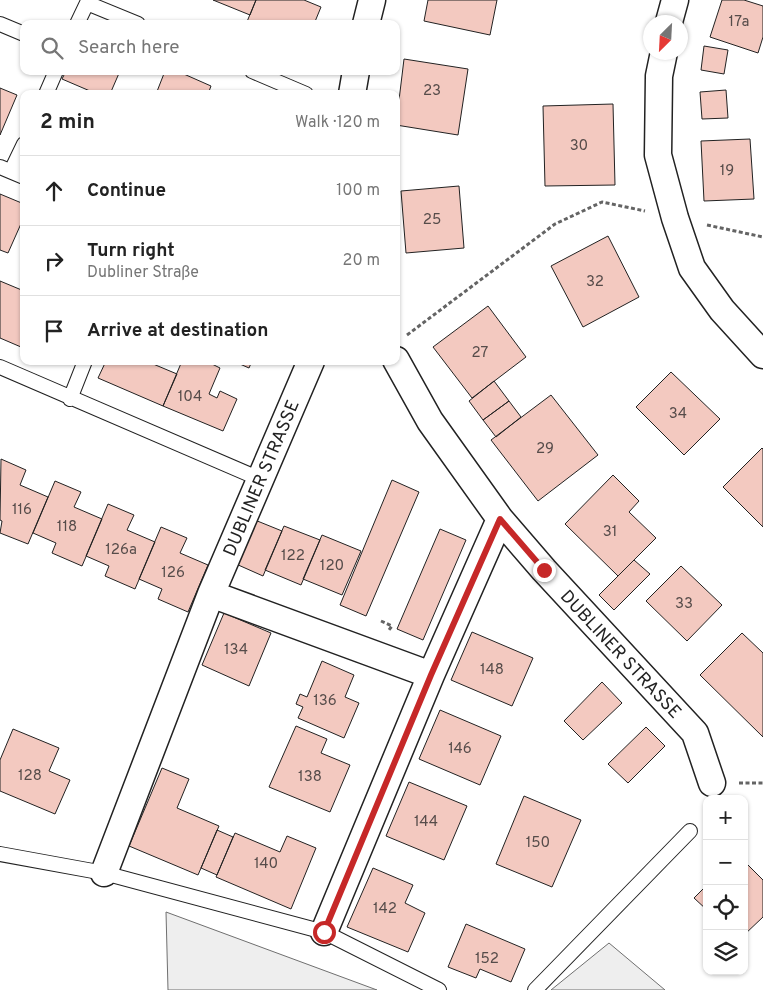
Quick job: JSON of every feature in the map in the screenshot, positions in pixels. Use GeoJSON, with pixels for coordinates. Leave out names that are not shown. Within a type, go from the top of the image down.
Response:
{"type":"FeatureCollection","features":[{"type":"Feature","properties":{"kind":"street"},"geometry":{"type":"LineString","coordinates":[[367,20],[372,0]]}},
{"type":"Feature","properties":{"kind":"street"},"geometry":{"type":"LineString","coordinates":[[671,15],[675,0]]}},
{"type":"Feature","properties":{"kind":"street"},"geometry":{"type":"LineString","coordinates":[[662,60],[659,76],[658,155],[675,218],[692,268],[722,310],[763,355]]}},
{"type":"Feature","properties":{"kind":"street"},"geometry":{"type":"LineString","coordinates":[[353,90],[355,75]]}},
{"type":"Feature","properties":{"kind":"street","name":"DUBLINER STRASSE"},"geometry":{"type":"LineString","coordinates":[[400,348],[430,421],[500,519],[544,570],[696,733],[712,783]]}},
{"type":"Feature","properties":{"kind":"street","name":"DUBLINER STRASSE"},"geometry":{"type":"LineString","coordinates":[[104,873],[211,594],[309,365]]}},
{"type":"Feature","properties":{"kind":"street"},"geometry":{"type":"LineString","coordinates":[[324,932],[431,675],[500,519]]}},
{"type":"Feature","properties":{"kind":"street"},"geometry":{"type":"LineString","coordinates":[[211,594],[431,675]]}},
{"type":"Feature","properties":{"kind":"lane"},"geometry":{"type":"LineString","coordinates":[[79,20],[87,2],[129,20]]}},
{"type":"Feature","properties":{"kind":"lane"},"geometry":{"type":"LineString","coordinates":[[0,24],[20,32]]}},
{"type":"Feature","properties":{"kind":"lane"},"geometry":{"type":"LineString","coordinates":[[48,90],[54,75]]}},
{"type":"Feature","properties":{"kind":"lane"},"geometry":{"type":"LineString","coordinates":[[261,75],[297,90]]}},
{"type":"Feature","properties":{"kind":"lane"},"geometry":{"type":"LineString","coordinates":[[12,172],[20,153]]}},
{"type":"Feature","properties":{"kind":"lane"},"geometry":{"type":"LineString","coordinates":[[70,398],[83,365]]}},
{"type":"Feature","properties":{"kind":"lane"},"geometry":{"type":"LineString","coordinates":[[0,366],[260,479]]}},
{"type":"Feature","properties":{"kind":"lane"},"geometry":{"type":"LineString","coordinates":[[535,990],[690,830]]}},
{"type":"Feature","properties":{"kind":"lane"},"geometry":{"type":"LineString","coordinates":[[0,854],[104,873],[324,932],[439,990]]}},
{"type":"Feature","properties":{"kind":"path"},"geometry":{"type":"LineString","coordinates":[[400,348],[555,224],[602,202],[763,237]]}},
{"type":"Feature","properties":{"kind":"shaded area"},"geometry":{"type":"Polygon","coordinates":[[[166,912],[377,990],[168,990],[166,912]]]}},
{"type":"Feature","properties":{"kind":"shaded area"},"geometry":{"type":"Polygon","coordinates":[[[609,943],[665,990],[551,990],[609,943]]]}},
{"type":"Feature","properties":{"kind":"building"},"geometry":{"type":"Polygon","coordinates":[[[213,0],[256,0],[250,15],[213,0]]]}},
{"type":"Feature","properties":{"kind":"building"},"geometry":{"type":"Polygon","coordinates":[[[256,0],[304,0],[321,7],[316,20],[248,20],[256,0]]]}},
{"type":"Feature","properties":{"kind":"building"},"geometry":{"type":"Polygon","coordinates":[[[428,0],[497,0],[490,35],[424,21],[428,0]]]}},
{"type":"Feature","properties":{"kind":"building"},"geometry":{"type":"Polygon","coordinates":[[[722,0],[744,0],[763,6],[763,37],[758,53],[710,37],[722,0]]]}},
{"type":"Feature","properties":{"kind":"building"},"geometry":{"type":"Polygon","coordinates":[[[704,46],[728,50],[724,74],[701,70],[704,46]]]}},
{"type":"Feature","properties":{"kind":"building"},"geometry":{"type":"Polygon","coordinates":[[[404,59],[468,69],[458,135],[400,126],[400,92],[404,59]]]}},
{"type":"Feature","properties":{"kind":"building"},"geometry":{"type":"Polygon","coordinates":[[[64,75],[118,75],[112,90],[88,90],[62,79],[64,75]]]}},
{"type":"Feature","properties":{"kind":"building"},"geometry":{"type":"Polygon","coordinates":[[[163,75],[186,75],[211,86],[210,90],[158,90],[163,75]]]}},
{"type":"Feature","properties":{"kind":"building"},"geometry":{"type":"Polygon","coordinates":[[[0,88],[17,95],[0,135],[0,88]]]}},
{"type":"Feature","properties":{"kind":"building"},"geometry":{"type":"Polygon","coordinates":[[[726,90],[728,118],[702,119],[700,92],[726,90]]]}},
{"type":"Feature","properties":{"kind":"building"},"geometry":{"type":"Polygon","coordinates":[[[613,104],[615,185],[545,186],[543,106],[613,104]]]}},
{"type":"Feature","properties":{"kind":"building"},"geometry":{"type":"Polygon","coordinates":[[[750,139],[754,199],[704,201],[701,141],[750,139]]]}},
{"type":"Feature","properties":{"kind":"building"},"geometry":{"type":"Polygon","coordinates":[[[459,186],[464,248],[406,253],[401,191],[459,186]]]}},
{"type":"Feature","properties":{"kind":"building"},"geometry":{"type":"Polygon","coordinates":[[[0,194],[20,202],[20,226],[8,253],[0,250],[0,194]]]}},
{"type":"Feature","properties":{"kind":"building"},"geometry":{"type":"Polygon","coordinates":[[[608,236],[639,297],[583,327],[551,266],[608,236]]]}},
{"type":"Feature","properties":{"kind":"building"},"geometry":{"type":"Polygon","coordinates":[[[0,281],[20,289],[20,347],[0,338],[0,281]]]}},
{"type":"Feature","properties":{"kind":"building"},"geometry":{"type":"Polygon","coordinates":[[[488,306],[526,357],[472,398],[433,347],[488,306]]]}},
{"type":"Feature","properties":{"kind":"building"},"geometry":{"type":"Polygon","coordinates":[[[104,365],[156,365],[177,374],[163,406],[98,378],[104,365]]]}},
{"type":"Feature","properties":{"kind":"building"},"geometry":{"type":"Polygon","coordinates":[[[180,365],[214,365],[220,368],[209,394],[217,398],[220,391],[237,399],[223,431],[163,406],[180,365]]]}},
{"type":"Feature","properties":{"kind":"building"},"geometry":{"type":"Polygon","coordinates":[[[671,372],[720,419],[684,455],[636,407],[671,372]]]}},
{"type":"Feature","properties":{"kind":"building"},"geometry":{"type":"Polygon","coordinates":[[[494,381],[509,401],[483,420],[469,401],[494,381]]]}},
{"type":"Feature","properties":{"kind":"building"},"geometry":{"type":"Polygon","coordinates":[[[551,395],[598,455],[538,501],[491,440],[551,395]]]}},
{"type":"Feature","properties":{"kind":"building"},"geometry":{"type":"Polygon","coordinates":[[[509,401],[521,417],[496,437],[483,420],[509,401]]]}},
{"type":"Feature","properties":{"kind":"building"},"geometry":{"type":"Polygon","coordinates":[[[763,449],[763,527],[723,487],[763,449]]]}},
{"type":"Feature","properties":{"kind":"building"},"geometry":{"type":"Polygon","coordinates":[[[1,459],[26,470],[20,485],[48,497],[28,544],[0,533],[2,521],[0,520],[1,459]]]}},
{"type":"Feature","properties":{"kind":"building"},"geometry":{"type":"Polygon","coordinates":[[[613,475],[639,501],[629,512],[656,538],[618,576],[565,524],[613,475]]]}},
{"type":"Feature","properties":{"kind":"building"},"geometry":{"type":"Polygon","coordinates":[[[392,480],[419,492],[366,616],[340,605],[392,480]]]}},
{"type":"Feature","properties":{"kind":"building"},"geometry":{"type":"Polygon","coordinates":[[[55,481],[81,492],[74,507],[102,519],[82,566],[52,553],[56,543],[33,533],[55,481]]]}},
{"type":"Feature","properties":{"kind":"building"},"geometry":{"type":"Polygon","coordinates":[[[108,504],[134,515],[127,530],[155,542],[135,589],[105,576],[109,566],[86,556],[108,504]]]}},
{"type":"Feature","properties":{"kind":"building"},"geometry":{"type":"Polygon","coordinates":[[[245,516],[282,531],[263,576],[227,560],[245,516]]]}},
{"type":"Feature","properties":{"kind":"building"},"geometry":{"type":"Polygon","coordinates":[[[284,526],[320,540],[301,585],[265,570],[284,526]]]}},
{"type":"Feature","properties":{"kind":"building"},"geometry":{"type":"Polygon","coordinates":[[[161,527],[187,538],[180,553],[208,565],[188,612],[158,599],[162,589],[139,579],[161,527]]]}},
{"type":"Feature","properties":{"kind":"building"},"geometry":{"type":"Polygon","coordinates":[[[440,529],[466,540],[423,640],[397,629],[440,529]]]}},
{"type":"Feature","properties":{"kind":"building"},"geometry":{"type":"Polygon","coordinates":[[[322,535],[361,551],[342,595],[303,579],[322,535]]]}},
{"type":"Feature","properties":{"kind":"building"},"geometry":{"type":"Polygon","coordinates":[[[634,560],[650,574],[614,610],[599,595],[634,560]]]}},
{"type":"Feature","properties":{"kind":"building"},"geometry":{"type":"Polygon","coordinates":[[[681,566],[722,605],[687,641],[646,601],[681,566]]]}},
{"type":"Feature","properties":{"kind":"building"},"geometry":{"type":"Polygon","coordinates":[[[224,613],[271,633],[249,686],[202,665],[224,613]]]}},
{"type":"Feature","properties":{"kind":"building"},"geometry":{"type":"Polygon","coordinates":[[[472,632],[533,658],[512,706],[451,680],[472,632]]]}},
{"type":"Feature","properties":{"kind":"building"},"geometry":{"type":"Polygon","coordinates":[[[742,633],[763,653],[763,737],[700,675],[742,633]]]}},
{"type":"Feature","properties":{"kind":"building"},"geometry":{"type":"Polygon","coordinates":[[[322,661],[354,675],[345,697],[359,703],[344,738],[298,718],[303,707],[296,704],[300,694],[307,697],[322,661]]]}},
{"type":"Feature","properties":{"kind":"building"},"geometry":{"type":"Polygon","coordinates":[[[602,682],[622,703],[583,740],[564,721],[602,682]]]}},
{"type":"Feature","properties":{"kind":"building"},"geometry":{"type":"Polygon","coordinates":[[[440,710],[501,736],[480,785],[419,759],[440,710]]]}},
{"type":"Feature","properties":{"kind":"building"},"geometry":{"type":"Polygon","coordinates":[[[296,726],[327,739],[321,753],[350,765],[330,812],[269,787],[296,726]]]}},
{"type":"Feature","properties":{"kind":"building"},"geometry":{"type":"Polygon","coordinates":[[[646,727],[665,746],[628,783],[608,764],[646,727]]]}},
{"type":"Feature","properties":{"kind":"building"},"geometry":{"type":"Polygon","coordinates":[[[13,729],[59,748],[49,771],[70,780],[55,814],[0,791],[0,760],[13,729]]]}},
{"type":"Feature","properties":{"kind":"building"},"geometry":{"type":"Polygon","coordinates":[[[162,768],[189,779],[177,808],[219,826],[198,875],[129,846],[162,768]]]}},
{"type":"Feature","properties":{"kind":"building"},"geometry":{"type":"Polygon","coordinates":[[[409,782],[467,806],[444,860],[386,836],[409,782]]]}},
{"type":"Feature","properties":{"kind":"building"},"geometry":{"type":"Polygon","coordinates":[[[524,796],[581,820],[552,887],[496,864],[524,796]]]}},
{"type":"Feature","properties":{"kind":"building"},"geometry":{"type":"Polygon","coordinates":[[[217,830],[233,837],[217,875],[201,868],[217,830]]]}},
{"type":"Feature","properties":{"kind":"building"},"geometry":{"type":"Polygon","coordinates":[[[235,833],[280,852],[287,836],[316,848],[291,909],[216,877],[235,833]]]}},
{"type":"Feature","properties":{"kind":"building"},"geometry":{"type":"Polygon","coordinates":[[[748,865],[763,880],[763,917],[748,931],[748,865]]]}},
{"type":"Feature","properties":{"kind":"building"},"geometry":{"type":"Polygon","coordinates":[[[373,868],[413,885],[405,903],[425,913],[408,952],[347,927],[373,868]]]}},
{"type":"Feature","properties":{"kind":"building"},"geometry":{"type":"Polygon","coordinates":[[[703,889],[703,906],[694,898],[703,889]]]}},
{"type":"Feature","properties":{"kind":"building"},"geometry":{"type":"Polygon","coordinates":[[[466,924],[525,949],[511,982],[480,969],[476,978],[448,967],[466,924]]]}},
{"type":"Feature","properties":{"kind":"route"},"geometry":{"type":"LineString","coordinates":[[324,932],[431,675],[500,519],[544,570]]}}]}
